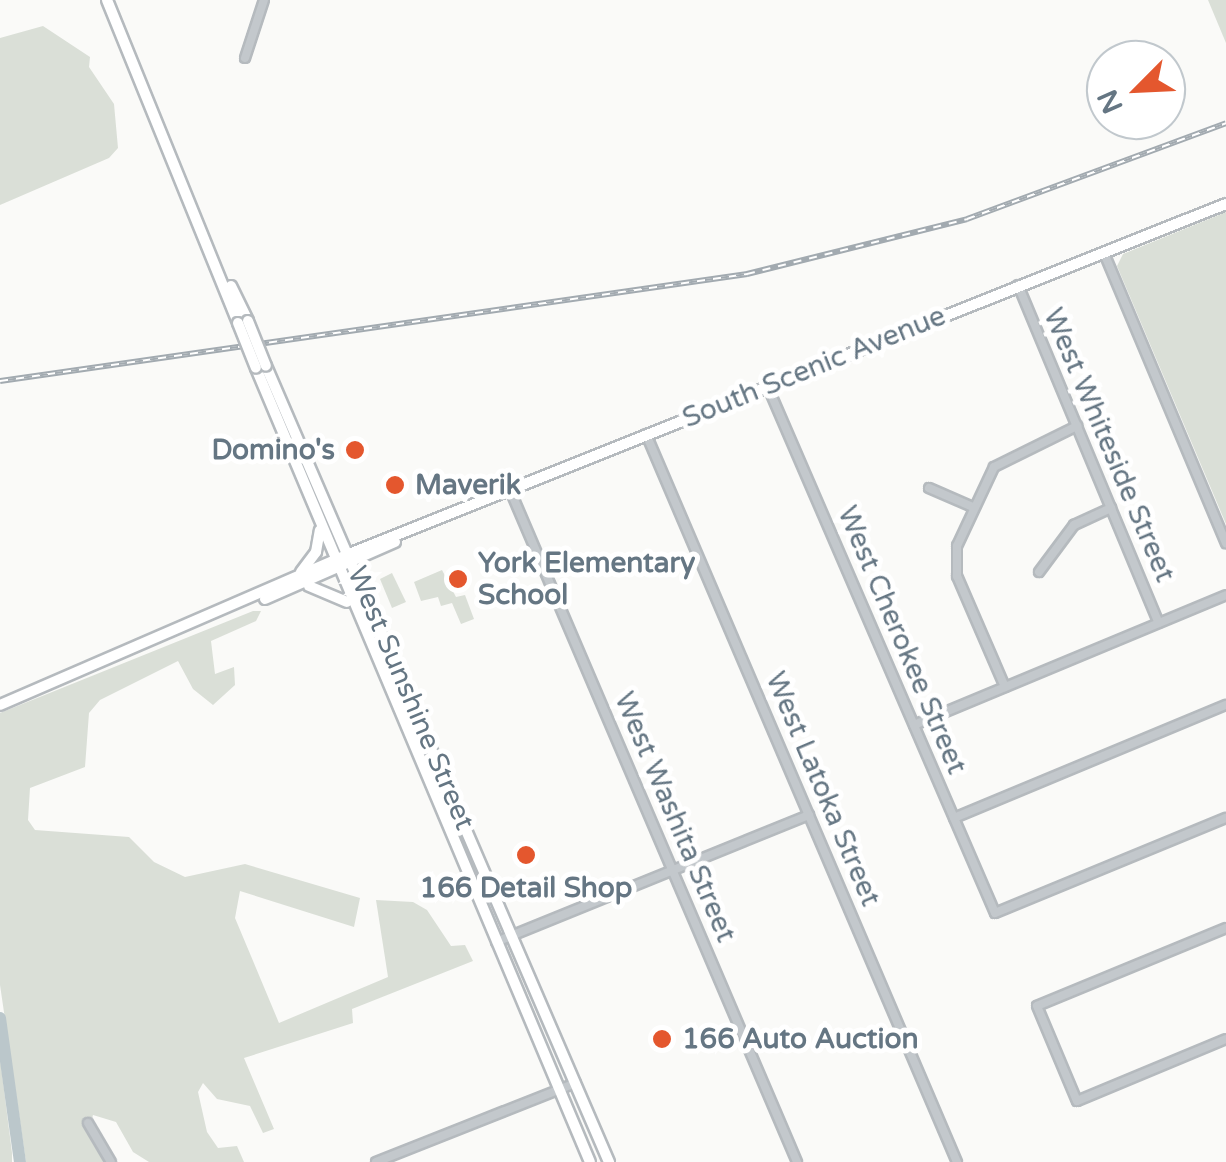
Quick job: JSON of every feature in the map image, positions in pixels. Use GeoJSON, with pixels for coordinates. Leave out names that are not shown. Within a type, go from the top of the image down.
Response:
{"type":"FeatureCollection","features":[{"type":"Feature","properties":{"kind":"main road","name":"West Sunshine Street"},"geometry":{"type":"LineString","coordinates":[[107,0],[243,322],[354,612],[590,1162]]}},
{"type":"Feature","properties":{"kind":"main road","name":"South Scenic Avenue"},"geometry":{"type":"LineString","coordinates":[[0,706],[646,434],[1226,204]]}},
{"type":"Feature","properties":{"kind":"main road","name":"West Sunshine Street"},"geometry":{"type":"LineString","coordinates":[[261,367],[351,559],[610,1162]]}},
{"type":"Feature","properties":{"kind":"main road"},"geometry":{"type":"LineString","coordinates":[[320,529],[316,552],[296,582],[328,589],[354,612]]}},
{"type":"Feature","properties":{"kind":"main road"},"geometry":{"type":"LineString","coordinates":[[338,530],[348,540],[378,548],[366,571],[366,594]]}},
{"type":"Feature","properties":{"kind":"street"},"geometry":{"type":"LineString","coordinates":[[245,58],[264,0]]}},
{"type":"Feature","properties":{"kind":"street"},"geometry":{"type":"LineString","coordinates":[[1104,253],[1226,543]]}},
{"type":"Feature","properties":{"kind":"street","name":"West Whiteside Street"},"geometry":{"type":"LineString","coordinates":[[1018,285],[1160,623]]}},
{"type":"Feature","properties":{"kind":"street","name":"West Cherokee Street"},"geometry":{"type":"LineString","coordinates":[[768,385],[995,913],[1226,818]]}},
{"type":"Feature","properties":{"kind":"street"},"geometry":{"type":"LineString","coordinates":[[1005,687],[956,570],[973,507],[1002,459],[1077,426]]}},
{"type":"Feature","properties":{"kind":"street","name":"West Latoka Street"},"geometry":{"type":"LineString","coordinates":[[646,434],[957,1162]]}},
{"type":"Feature","properties":{"kind":"street"},"geometry":{"type":"LineString","coordinates":[[929,488],[973,507]]}},
{"type":"Feature","properties":{"kind":"street","name":"West Washita Street"},"geometry":{"type":"LineString","coordinates":[[510,490],[797,1162]]}},
{"type":"Feature","properties":{"kind":"street"},"geometry":{"type":"LineString","coordinates":[[1039,572],[1074,525],[1111,508]]}},
{"type":"Feature","properties":{"kind":"street"},"geometry":{"type":"LineString","coordinates":[[914,725],[1226,594]]}},
{"type":"Feature","properties":{"kind":"street"},"geometry":{"type":"LineString","coordinates":[[954,818],[1226,706]]}},
{"type":"Feature","properties":{"kind":"street"},"geometry":{"type":"LineString","coordinates":[[496,942],[809,815]]}},
{"type":"Feature","properties":{"kind":"street"},"geometry":{"type":"LineString","coordinates":[[1226,928],[1036,1006],[1078,1101],[1226,1039]]}},
{"type":"Feature","properties":{"kind":"street"},"geometry":{"type":"LineString","coordinates":[[376,1162],[576,1083]]}},
{"type":"Feature","properties":{"kind":"street"},"geometry":{"type":"LineString","coordinates":[[88,1123],[111,1162]]}},
{"type":"Feature","properties":{"kind":"shaded area"},"geometry":{"type":"Polygon","coordinates":[[[1208,0],[1226,0],[1226,43],[1208,0]]]}},
{"type":"Feature","properties":{"kind":"shaded area"},"geometry":{"type":"Polygon","coordinates":[[[43,26],[90,57],[89,67],[114,104],[118,148],[109,158],[0,205],[0,38],[43,26]]]}},
{"type":"Feature","properties":{"kind":"shaded area"},"geometry":{"type":"Polygon","coordinates":[[[1226,212],[1226,524],[1117,266],[1123,254],[1226,212]]]}},
{"type":"Feature","properties":{"kind":"shaded area"},"geometry":{"type":"Polygon","coordinates":[[[442,570],[456,597],[465,595],[474,619],[461,624],[452,603],[441,606],[438,597],[421,601],[414,582],[442,570]]]}},
{"type":"Feature","properties":{"kind":"shaded area"},"geometry":{"type":"Polygon","coordinates":[[[392,573],[406,602],[392,608],[380,579],[392,573]]]}},
{"type":"Feature","properties":{"kind":"shaded area"},"geometry":{"type":"Polygon","coordinates":[[[261,611],[256,621],[211,641],[215,674],[234,667],[235,685],[213,705],[193,689],[178,661],[100,700],[89,713],[85,767],[30,788],[28,820],[35,830],[129,837],[154,862],[185,877],[245,864],[360,898],[354,927],[240,891],[235,918],[279,1023],[388,977],[376,900],[413,902],[427,910],[451,946],[465,945],[473,961],[352,1009],[353,1023],[244,1058],[274,1129],[263,1133],[250,1106],[217,1099],[203,1083],[198,1092],[207,1132],[218,1148],[237,1146],[244,1162],[149,1162],[133,1152],[116,1122],[93,1115],[88,1132],[104,1162],[26,1162],[0,985],[0,713],[261,611]]]}},
{"type":"Feature","properties":{"kind":"shaded area"},"geometry":{"type":"Polygon","coordinates":[[[0,1058],[12,1153],[12,1162],[0,1162],[0,1058]]]}},
{"type":"Feature","properties":{"kind":"waterway"},"geometry":{"type":"LineString","coordinates":[[0,1018],[20,1162]]}},
{"type":"Feature","properties":{"kind":"railway"},"geometry":{"type":"LineString","coordinates":[[0,381],[747,274],[967,219],[1226,123]]}},
{"type":"Feature","properties":{"kind":"place","name":"Domino's"},"geometry":{"type":"Point","coordinates":[355,450]}},
{"type":"Feature","properties":{"kind":"place","name":"Maverik"},"geometry":{"type":"Point","coordinates":[395,485]}},
{"type":"Feature","properties":{"kind":"place","name":"York Elementary School"},"geometry":{"type":"Point","coordinates":[458,579]}},
{"type":"Feature","properties":{"kind":"place","name":"166 Detail Shop"},"geometry":{"type":"Point","coordinates":[526,855]}},
{"type":"Feature","properties":{"kind":"place","name":"166 Auto Auction"},"geometry":{"type":"Point","coordinates":[662,1039]}}]}
